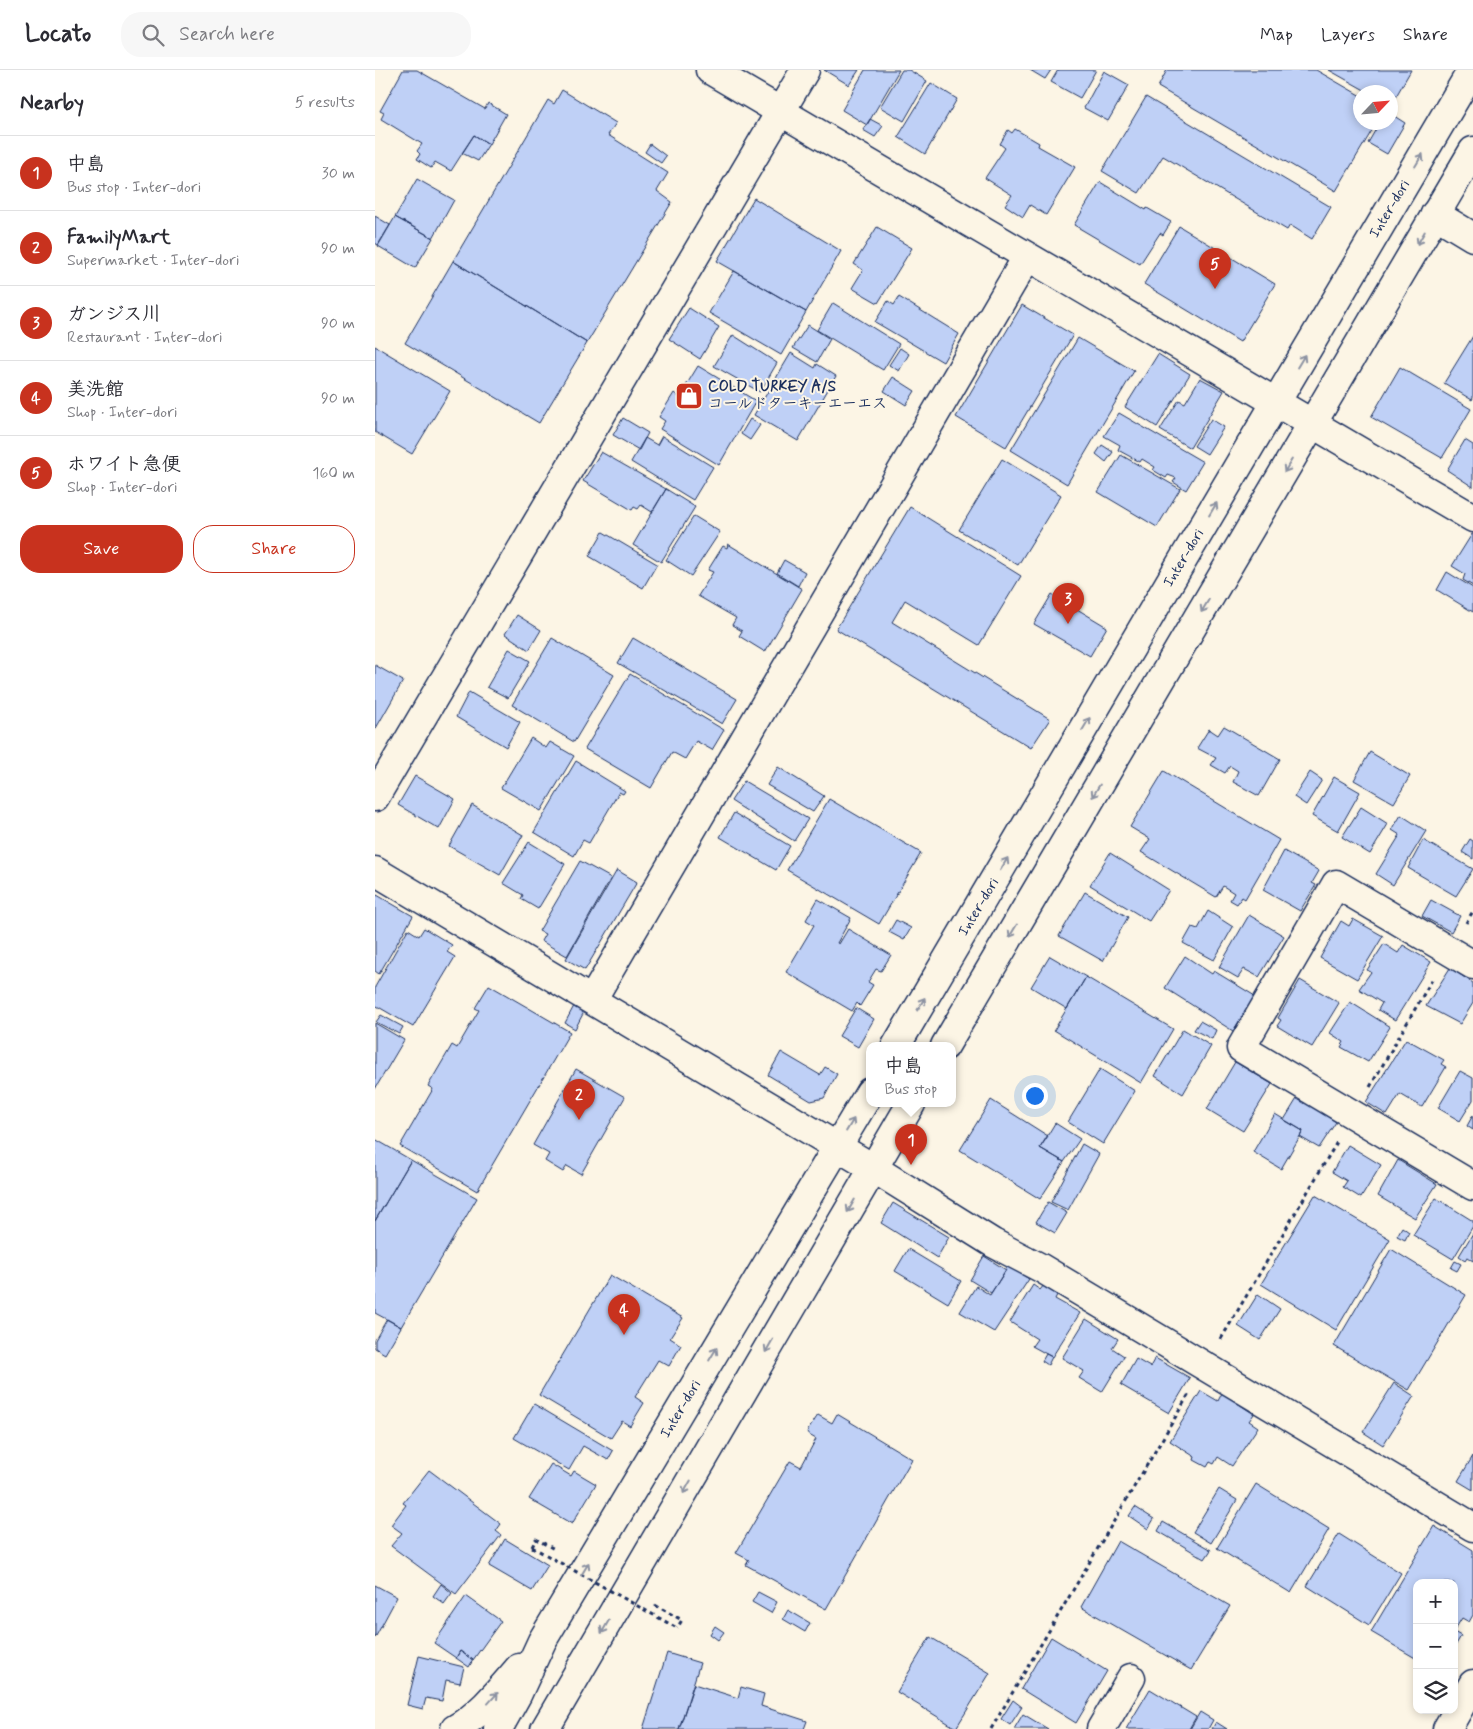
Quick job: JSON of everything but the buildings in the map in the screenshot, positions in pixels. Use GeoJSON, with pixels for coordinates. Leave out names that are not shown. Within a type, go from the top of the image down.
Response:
{"type":"FeatureCollection","features":[{"type":"Feature","properties":{"kind":"street"},"geometry":{"type":"LineString","coordinates":[[710,70],[1473,518]]}},
{"type":"Feature","properties":{"kind":"street"},"geometry":{"type":"LineString","coordinates":[[375,797],[805,70]]}},
{"type":"Feature","properties":{"kind":"street","name":"Inter-dori"},"geometry":{"type":"LineString","coordinates":[[899,1042],[1472,70]]}},
{"type":"Feature","properties":{"kind":"street"},"geometry":{"type":"LineString","coordinates":[[947,1042],[1473,151]]}},
{"type":"Feature","properties":{"kind":"street"},"geometry":{"type":"LineString","coordinates":[[1435,214],[1473,237]]}},
{"type":"Feature","properties":{"kind":"street"},"geometry":{"type":"LineString","coordinates":[[592,1000],[1027,257]]}},
{"type":"Feature","properties":{"kind":"street"},"geometry":{"type":"LineString","coordinates":[[375,871],[873,1168],[993,1243],[1041,1268],[1473,1528]]}},
{"type":"Feature","properties":{"kind":"street"},"geometry":{"type":"LineString","coordinates":[[1473,965],[1336,884],[1241,1048],[1473,1186]]}},
{"type":"Feature","properties":{"kind":"street","name":"Inter-dori"},"geometry":{"type":"LineString","coordinates":[[498,1729],[517,1695],[542,1641],[866,1099]]}},
{"type":"Feature","properties":{"kind":"street"},"geometry":{"type":"LineString","coordinates":[[545,1729],[909,1107]]}},
{"type":"Feature","properties":{"kind":"street"},"geometry":{"type":"LineString","coordinates":[[455,1729],[469,1721],[489,1703],[542,1641]]}},
{"type":"Feature","properties":{"kind":"street"},"geometry":{"type":"LineString","coordinates":[[1101,1729],[1131,1678]]}},
{"type":"Feature","properties":{"kind":"street"},"geometry":{"type":"LineString","coordinates":[[1447,1729],[1473,1684]]}},
{"type":"Feature","properties":{"kind":"path"},"geometry":{"type":"LineString","coordinates":[[991,1729],[1473,911]]}},
{"type":"Feature","properties":{"kind":"path"},"geometry":{"type":"LineString","coordinates":[[556,1550],[536,1539],[532,1547],[677,1628],[682,1620],[662,1609]]}},
{"type":"Feature","properties":{"kind":"place","name":"ホワイト急便"},"geometry":{"type":"Point","coordinates":[1215,289]}},
{"type":"Feature","properties":{"kind":"place","name":"COLD TURKEY A/S コールドターキーエーエス"},"geometry":{"type":"Point","coordinates":[689,396]}},
{"type":"Feature","properties":{"kind":"place","name":"ガンジス川"},"geometry":{"type":"Point","coordinates":[1068,624]}},
{"type":"Feature","properties":{"kind":"place","name":"FamilyMart"},"geometry":{"type":"Point","coordinates":[579,1120]}},
{"type":"Feature","properties":{"kind":"place","name":"中島"},"geometry":{"type":"Point","coordinates":[911,1165]}},
{"type":"Feature","properties":{"kind":"place","name":"美洗館"},"geometry":{"type":"Point","coordinates":[624,1335]}}]}
